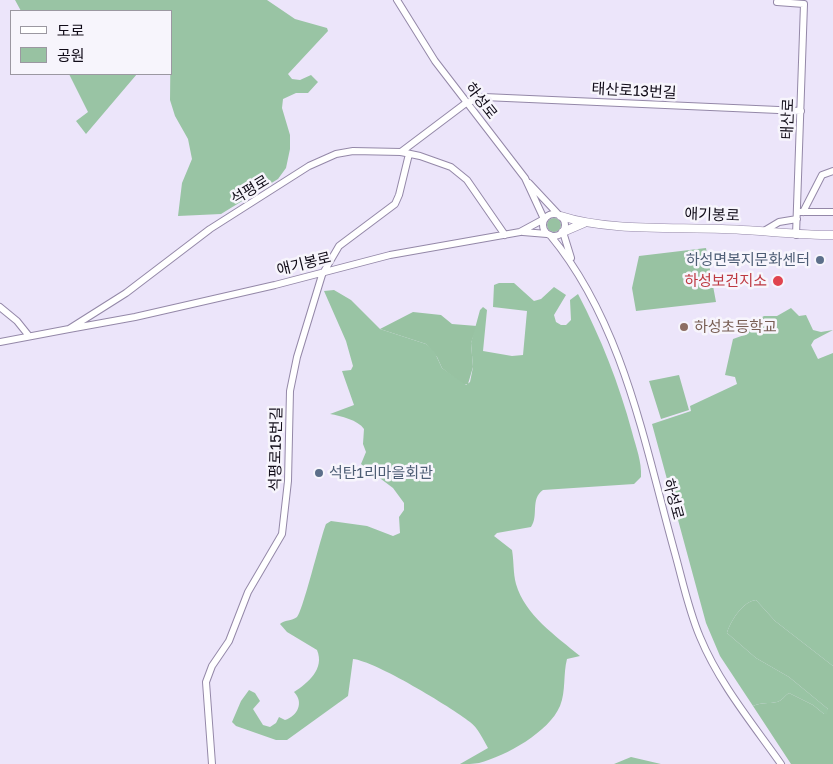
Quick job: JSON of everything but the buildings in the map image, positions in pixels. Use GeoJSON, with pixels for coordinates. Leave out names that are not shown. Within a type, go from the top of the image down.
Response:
{"type":"FeatureCollection","features":[{"type":"Feature","properties":{"kind":"main road","name":"애기봉로"},"geometry":{"type":"LineString","coordinates":[[559,215],[586,222],[764,231],[796,235],[833,235]]}},
{"type":"Feature","properties":{"kind":"main road"},"geometry":{"type":"LineString","coordinates":[[563,232],[586,222]]}},
{"type":"Feature","properties":{"kind":"street","name":"하성로"},"geometry":{"type":"LineString","coordinates":[[397,0],[435,61],[525,178],[544,219]]}},
{"type":"Feature","properties":{"kind":"street","name":"태산로"},"geometry":{"type":"LineString","coordinates":[[777,2],[804,4],[800,212]]}},
{"type":"Feature","properties":{"kind":"street","name":"태산로13번길"},"geometry":{"type":"LineString","coordinates":[[466,103],[484,97],[801,111]]}},
{"type":"Feature","properties":{"kind":"street"},"geometry":{"type":"LineString","coordinates":[[401,152],[466,103]]}},
{"type":"Feature","properties":{"kind":"street","name":"석평로"},"geometry":{"type":"LineString","coordinates":[[0,342],[69,329],[126,293],[210,229],[323,159],[353,151],[401,152],[441,162],[459,172],[505,235]]}},
{"type":"Feature","properties":{"kind":"street","name":"석평로15번길"},"geometry":{"type":"LineString","coordinates":[[212,764],[206,682],[212,666],[229,641],[248,592],[282,534],[288,490],[290,391],[296,357],[322,275],[339,246],[395,204],[409,154]]}},
{"type":"Feature","properties":{"kind":"street","name":"태산로"},"geometry":{"type":"LineString","coordinates":[[796,235],[797,219],[800,212],[822,175],[833,171]]}},
{"type":"Feature","properties":{"kind":"street"},"geometry":{"type":"LineString","coordinates":[[525,178],[565,222],[563,232],[572,264]]}},
{"type":"Feature","properties":{"kind":"street"},"geometry":{"type":"LineString","coordinates":[[800,212],[833,212]]}},
{"type":"Feature","properties":{"kind":"street"},"geometry":{"type":"LineString","coordinates":[[548,235],[542,227],[544,219],[550,214],[559,215]]}},
{"type":"Feature","properties":{"kind":"street","name":"애기봉로"},"geometry":{"type":"LineString","coordinates":[[69,329],[135,317],[322,275],[390,255],[520,232],[544,219]]}},
{"type":"Feature","properties":{"kind":"street"},"geometry":{"type":"LineString","coordinates":[[764,231],[778,222],[797,219]]}},
{"type":"Feature","properties":{"kind":"street"},"geometry":{"type":"LineString","coordinates":[[520,232],[557,236],[563,232]]}},
{"type":"Feature","properties":{"kind":"street","name":"하성로"},"geometry":{"type":"LineString","coordinates":[[548,235],[572,264],[600,315],[622,368],[699,636],[720,677],[781,764]]}},
{"type":"Feature","properties":{"kind":"street"},"geometry":{"type":"LineString","coordinates":[[0,307],[17,321],[29,336]]}},
{"type":"Feature","properties":{"kind":"green space"},"geometry":{"type":"Polygon","coordinates":[[[15,0],[267,0],[295,19],[327,28],[328,31],[288,74],[292,79],[300,80],[311,75],[318,82],[308,93],[296,93],[283,99],[282,108],[290,135],[290,149],[286,168],[278,179],[221,214],[178,216],[182,183],[192,159],[188,139],[175,116],[170,100],[172,10],[20,10],[15,0]]]}},
{"type":"Feature","properties":{"kind":"green space"},"geometry":{"type":"Polygon","coordinates":[[[70,75],[136,75],[86,134],[76,121],[88,112],[70,75]]]}},
{"type":"Feature","properties":{"kind":"green space"},"geometry":{"type":"Polygon","coordinates":[[[551,218],[557,218],[561,225],[557,232],[551,232],[547,228],[547,222],[551,218]]]}},
{"type":"Feature","properties":{"kind":"green space"},"geometry":{"type":"Polygon","coordinates":[[[706,248],[716,302],[636,311],[632,288],[639,256],[706,248]]]}},
{"type":"Feature","properties":{"kind":"green space"},"geometry":{"type":"Polygon","coordinates":[[[514,283],[534,301],[541,299],[554,287],[566,295],[554,315],[556,322],[561,325],[566,325],[571,320],[570,300],[578,294],[602,344],[615,379],[641,466],[641,477],[634,484],[543,490],[537,498],[531,527],[497,533],[494,536],[512,550],[516,584],[526,606],[542,624],[580,656],[567,659],[560,706],[554,716],[537,734],[514,749],[490,760],[472,764],[460,764],[488,748],[473,724],[447,706],[395,676],[353,659],[348,696],[287,740],[276,740],[236,726],[232,722],[241,701],[249,690],[255,693],[260,701],[253,709],[263,725],[270,727],[276,723],[279,717],[285,720],[290,718],[296,712],[299,704],[299,700],[294,692],[310,680],[317,669],[319,657],[317,650],[287,632],[280,624],[297,617],[300,612],[326,524],[331,521],[367,526],[393,536],[400,533],[399,517],[404,510],[404,503],[393,488],[361,464],[366,452],[363,444],[364,429],[354,421],[330,414],[354,405],[342,371],[351,370],[353,366],[346,341],[324,291],[334,290],[351,300],[380,329],[426,344],[434,351],[442,368],[466,385],[470,382],[473,367],[471,343],[480,310],[483,307],[487,310],[483,351],[512,356],[523,355],[527,311],[493,307],[494,285],[514,283]]]}},
{"type":"Feature","properties":{"kind":"green space"},"geometry":{"type":"Polygon","coordinates":[[[791,308],[799,316],[806,315],[813,330],[821,332],[833,330],[814,340],[811,345],[818,359],[833,353],[833,666],[775,621],[756,600],[751,601],[742,608],[731,623],[727,633],[756,658],[789,677],[828,709],[827,714],[789,693],[777,702],[753,706],[720,656],[706,623],[652,424],[691,411],[690,406],[737,384],[735,377],[725,375],[733,339],[747,334],[751,324],[764,316],[777,316],[791,308]]]}},
{"type":"Feature","properties":{"kind":"green space"},"geometry":{"type":"Polygon","coordinates":[[[413,312],[441,315],[452,324],[477,326],[471,343],[473,367],[468,384],[463,385],[442,368],[437,357],[426,344],[380,329],[413,312]]]}},
{"type":"Feature","properties":{"kind":"green space"},"geometry":{"type":"Polygon","coordinates":[[[679,375],[689,410],[661,419],[649,381],[679,375]]]}},
{"type":"Feature","properties":{"kind":"green space"},"geometry":{"type":"Polygon","coordinates":[[[756,600],[775,621],[833,666],[833,764],[791,764],[753,706],[777,702],[789,693],[813,705],[824,714],[828,709],[789,677],[756,658],[727,633],[734,618],[742,608],[751,601],[756,600]]]}},
{"type":"Feature","properties":{"kind":"green space"},"geometry":{"type":"Polygon","coordinates":[[[631,757],[661,764],[614,764],[631,757]]]}},
{"type":"Feature","properties":{"kind":"place","name":"하성면복지문화센터"},"geometry":{"type":"Point","coordinates":[820,260]}},
{"type":"Feature","properties":{"kind":"place","name":"하성보건지소"},"geometry":{"type":"Point","coordinates":[778,281]}},
{"type":"Feature","properties":{"kind":"place","name":"하성초등학교"},"geometry":{"type":"Point","coordinates":[684,327]}},
{"type":"Feature","properties":{"kind":"place","name":"석탄1리마을회관"},"geometry":{"type":"Point","coordinates":[319,473]}}]}
